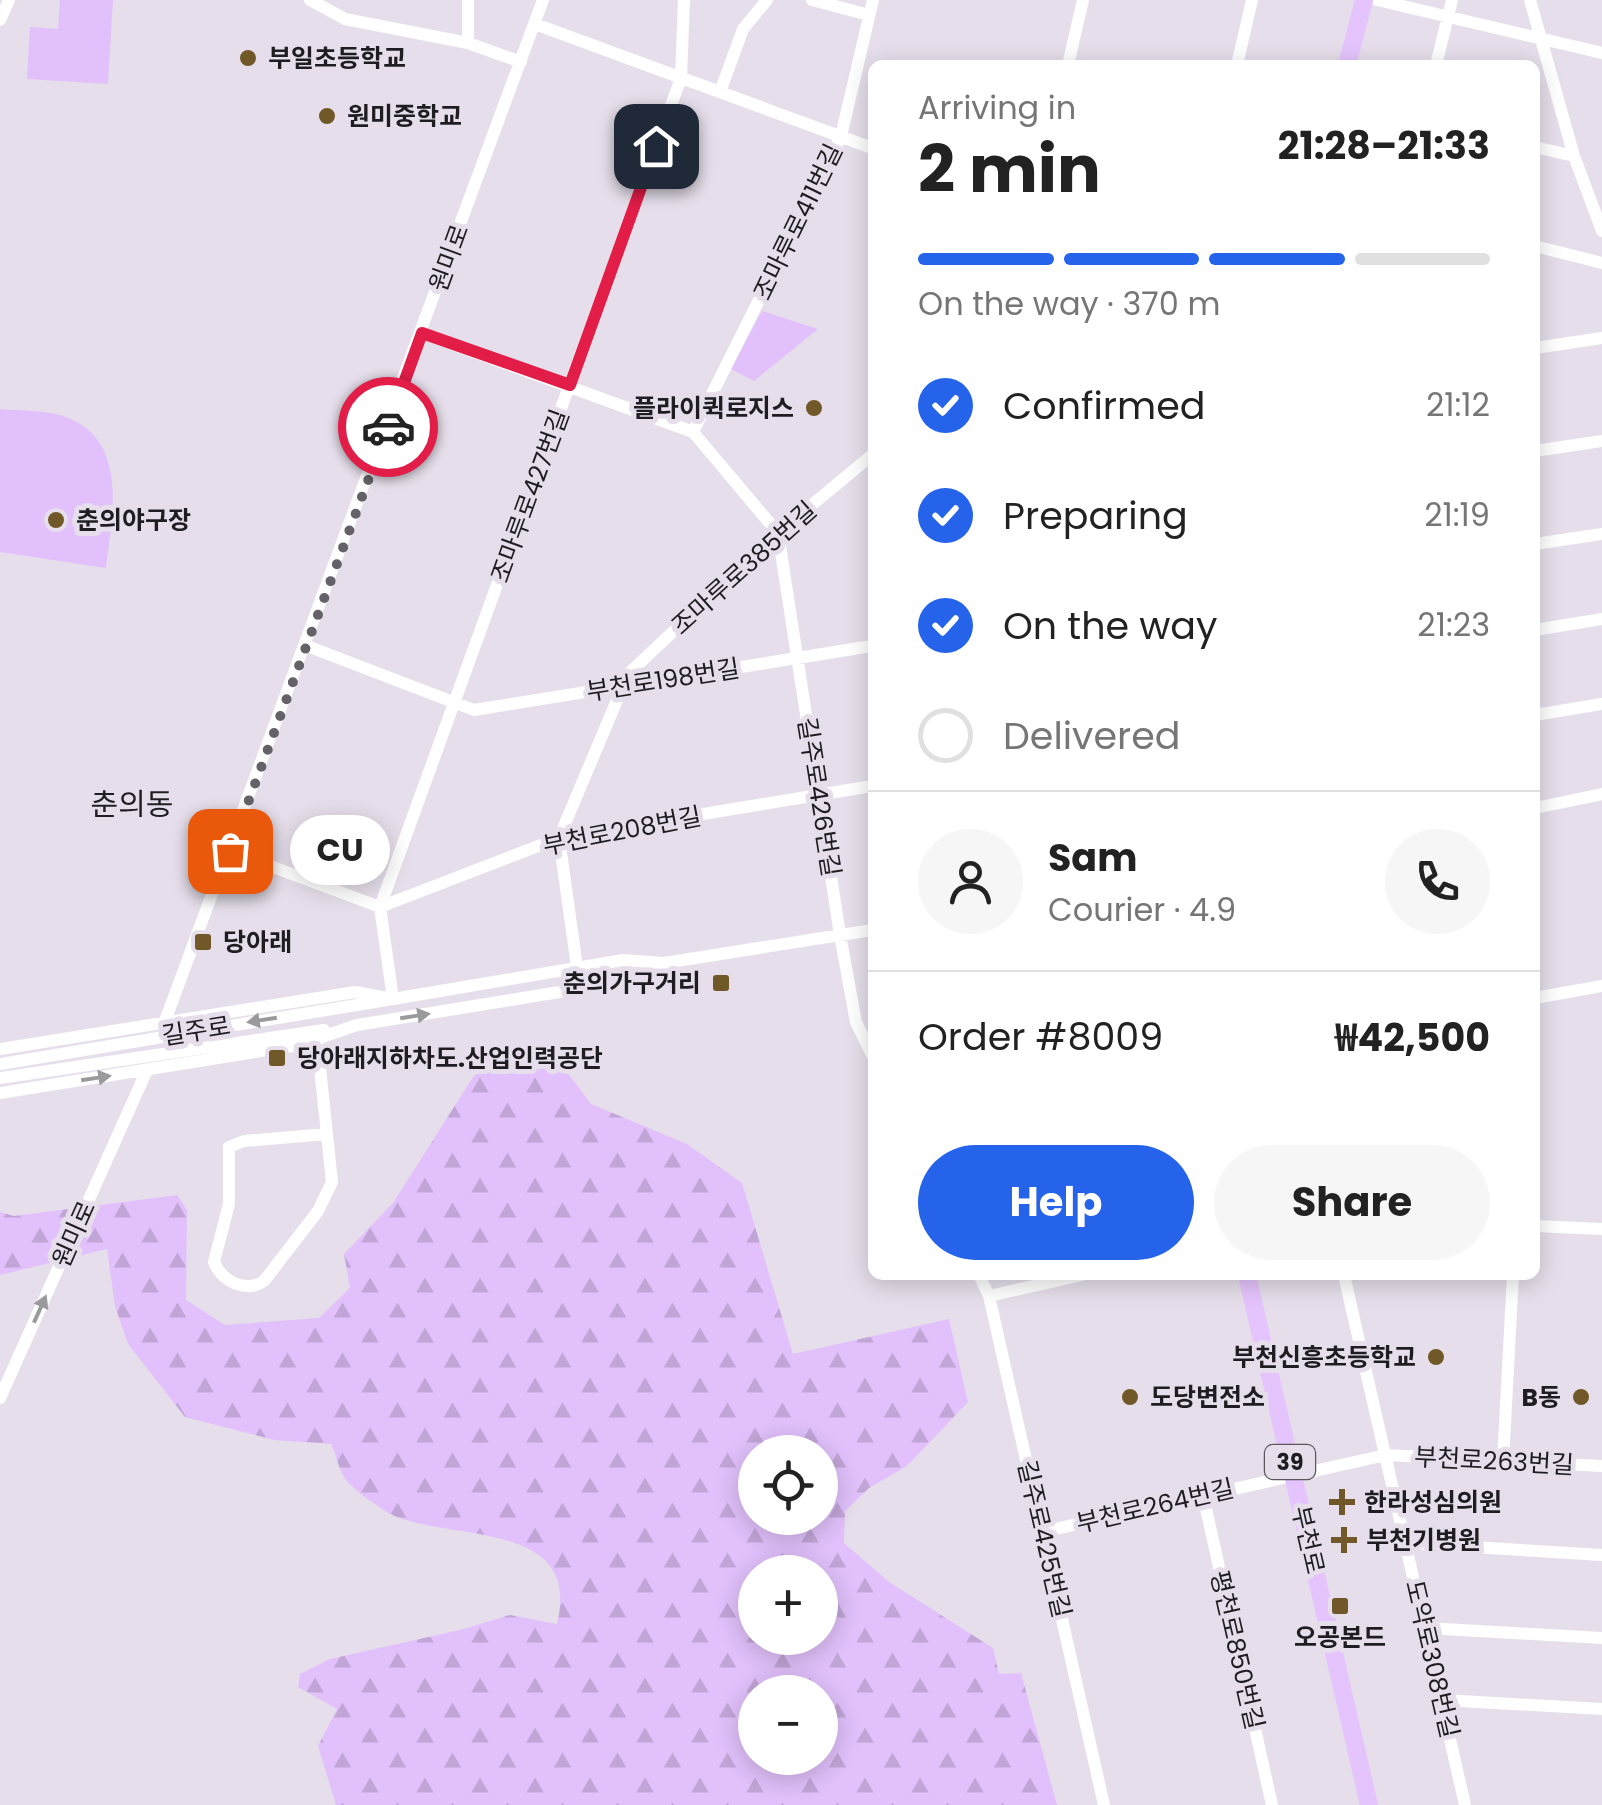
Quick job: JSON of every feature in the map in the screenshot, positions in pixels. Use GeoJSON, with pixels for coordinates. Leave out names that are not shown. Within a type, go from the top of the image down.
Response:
{"type":"FeatureCollection","features":[{"type":"Feature","properties":{"kind":"main road"},"geometry":{"type":"LineString","coordinates":[[1348,60],[1364,0]]}},
{"type":"Feature","properties":{"kind":"main road","name":"부천로"},"geometry":{"type":"LineString","coordinates":[[1248,1280],[1368,1805]]}},
{"type":"Feature","properties":{"kind":"street"},"geometry":{"type":"LineString","coordinates":[[0,20],[9,0]]}},
{"type":"Feature","properties":{"kind":"street"},"geometry":{"type":"LineString","coordinates":[[310,0],[345,19],[468,43],[521,62]]}},
{"type":"Feature","properties":{"kind":"street"},"geometry":{"type":"LineString","coordinates":[[468,0],[468,43]]}},
{"type":"Feature","properties":{"kind":"street","name":"원미로"},"geometry":{"type":"LineString","coordinates":[[164,1021],[544,0]]}},
{"type":"Feature","properties":{"kind":"street","name":"조마루로427번길"},"geometry":{"type":"LineString","coordinates":[[380,907],[681,78],[684,0]]}},
{"type":"Feature","properties":{"kind":"street"},"geometry":{"type":"LineString","coordinates":[[720,92],[743,29],[766,0]]}},
{"type":"Feature","properties":{"kind":"street"},"geometry":{"type":"LineString","coordinates":[[812,0],[870,15]]}},
{"type":"Feature","properties":{"kind":"street","name":"조마루로411번길"},"geometry":{"type":"LineString","coordinates":[[693,432],[841,136],[873,0]]}},
{"type":"Feature","properties":{"kind":"street"},"geometry":{"type":"LineString","coordinates":[[1069,60],[1083,0]]}},
{"type":"Feature","properties":{"kind":"street"},"geometry":{"type":"LineString","coordinates":[[1238,60],[1252,0]]}},
{"type":"Feature","properties":{"kind":"street"},"geometry":{"type":"LineString","coordinates":[[1378,0],[1602,53]]}},
{"type":"Feature","properties":{"kind":"street"},"geometry":{"type":"LineString","coordinates":[[1437,60],[1452,0]]}},
{"type":"Feature","properties":{"kind":"street"},"geometry":{"type":"LineString","coordinates":[[1530,0],[1574,156],[1602,231]]}},
{"type":"Feature","properties":{"kind":"street"},"geometry":{"type":"LineString","coordinates":[[534,24],[868,146]]}},
{"type":"Feature","properties":{"kind":"street"},"geometry":{"type":"LineString","coordinates":[[1540,148],[1574,156]]}},
{"type":"Feature","properties":{"kind":"street"},"geometry":{"type":"LineString","coordinates":[[1540,247],[1602,263]]}},
{"type":"Feature","properties":{"kind":"street"},"geometry":{"type":"LineString","coordinates":[[422,333],[693,432],[778,534]]}},
{"type":"Feature","properties":{"kind":"street"},"geometry":{"type":"LineString","coordinates":[[1540,347],[1602,338]]}},
{"type":"Feature","properties":{"kind":"street"},"geometry":{"type":"LineString","coordinates":[[1540,450],[1602,441]]}},
{"type":"Feature","properties":{"kind":"street","name":"조마루로385번길"},"geometry":{"type":"LineString","coordinates":[[559,838],[628,674],[778,534],[868,457]]}},
{"type":"Feature","properties":{"kind":"street","name":"길주로426번길"},"geometry":{"type":"LineString","coordinates":[[778,534],[840,935]]}},
{"type":"Feature","properties":{"kind":"street"},"geometry":{"type":"LineString","coordinates":[[1540,543],[1602,534]]}},
{"type":"Feature","properties":{"kind":"street"},"geometry":{"type":"LineString","coordinates":[[1540,629],[1602,619]]}},
{"type":"Feature","properties":{"kind":"street","name":"부천로198번길"},"geometry":{"type":"LineString","coordinates":[[306,646],[474,710],[868,647]]}},
{"type":"Feature","properties":{"kind":"street"},"geometry":{"type":"LineString","coordinates":[[1540,714],[1602,704]]}},
{"type":"Feature","properties":{"kind":"street","name":"부천로208번길"},"geometry":{"type":"LineString","coordinates":[[380,907],[559,838],[868,787]]}},
{"type":"Feature","properties":{"kind":"street"},"geometry":{"type":"LineString","coordinates":[[1540,807],[1602,794]]}},
{"type":"Feature","properties":{"kind":"street"},"geometry":{"type":"LineString","coordinates":[[559,838],[577,967]]}},
{"type":"Feature","properties":{"kind":"street"},"geometry":{"type":"LineString","coordinates":[[230,851],[380,907],[393,999]]}},
{"type":"Feature","properties":{"kind":"street","name":"길주로"},"geometry":{"type":"LineString","coordinates":[[0,1064],[577,967],[623,960],[664,963],[868,931]]}},
{"type":"Feature","properties":{"kind":"street"},"geometry":{"type":"LineString","coordinates":[[840,935],[856,1022],[868,1048]]}},
{"type":"Feature","properties":{"kind":"street","name":"길주로"},"geometry":{"type":"LineString","coordinates":[[0,1078],[621,982],[664,963]]}},
{"type":"Feature","properties":{"kind":"street"},"geometry":{"type":"LineString","coordinates":[[555,971],[570,980],[568,986],[557,992]]}},
{"type":"Feature","properties":{"kind":"street"},"geometry":{"type":"LineString","coordinates":[[1540,997],[1602,986]]}},
{"type":"Feature","properties":{"kind":"street","name":"길주로"},"geometry":{"type":"LineString","coordinates":[[0,1049],[355,992],[393,999]]}},
{"type":"Feature","properties":{"kind":"street"},"geometry":{"type":"LineString","coordinates":[[175,993],[192,1017]]}},
{"type":"Feature","properties":{"kind":"street","name":"길주로"},"geometry":{"type":"LineString","coordinates":[[0,1093],[317,1039],[357,1025]]}},
{"type":"Feature","properties":{"kind":"street"},"geometry":{"type":"LineString","coordinates":[[317,1039],[332,1178],[318,1211],[264,1281],[251,1287],[232,1282],[214,1262],[230,1197],[231,1145],[327,1134]]}},
{"type":"Feature","properties":{"kind":"street","name":"원미로"},"geometry":{"type":"LineString","coordinates":[[0,1398],[147,1070]]}},
{"type":"Feature","properties":{"kind":"street"},"geometry":{"type":"LineString","coordinates":[[1540,1226],[1602,1230]]}},
{"type":"Feature","properties":{"kind":"street","name":"길주로425번길"},"geometry":{"type":"LineString","coordinates":[[981,1280],[989,1296],[1104,1805]]}},
{"type":"Feature","properties":{"kind":"street"},"geometry":{"type":"LineString","coordinates":[[989,1296],[1060,1280]]}},
{"type":"Feature","properties":{"kind":"street","name":"도약로308번길"},"geometry":{"type":"LineString","coordinates":[[1345,1280],[1466,1805]]}},
{"type":"Feature","properties":{"kind":"street"},"geometry":{"type":"LineString","coordinates":[[1503,1461],[1513,1280]]}},
{"type":"Feature","properties":{"kind":"street","name":"부천로264번길"},"geometry":{"type":"LineString","coordinates":[[1042,1532],[1386,1456]]}},
{"type":"Feature","properties":{"kind":"street","name":"부천로263번길"},"geometry":{"type":"LineString","coordinates":[[1386,1456],[1602,1466]]}},
{"type":"Feature","properties":{"kind":"street","name":"평천로850번길"},"geometry":{"type":"LineString","coordinates":[[1203,1495],[1272,1805]]}},
{"type":"Feature","properties":{"kind":"street"},"geometry":{"type":"LineString","coordinates":[[1406,1543],[1602,1554]]}},
{"type":"Feature","properties":{"kind":"street"},"geometry":{"type":"LineString","coordinates":[[1425,1628],[1602,1638]]}},
{"type":"Feature","properties":{"kind":"street"},"geometry":{"type":"LineString","coordinates":[[1442,1700],[1602,1709]]}},
{"type":"Feature","properties":{"kind":"green space"},"geometry":{"type":"Polygon","coordinates":[[[60,0],[113,0],[108,84],[27,79],[30,27],[58,29],[60,0]]]}},
{"type":"Feature","properties":{"kind":"green space"},"geometry":{"type":"Polygon","coordinates":[[[762,311],[818,329],[754,381],[731,369],[762,311]]]}},
{"type":"Feature","properties":{"kind":"green space","name":"춘의야구장"},"geometry":{"type":"Polygon","coordinates":[[[0,409],[63,416],[84,427],[99,442],[112,481],[106,568],[0,552],[0,409]]]}},
{"type":"Feature","properties":{"kind":"green space"},"geometry":{"type":"Polygon","coordinates":[[[505,1047],[555,1056],[591,1104],[687,1144],[742,1183],[793,1354],[949,1319],[968,1402],[907,1466],[869,1488],[845,1511],[844,1543],[889,1582],[993,1648],[999,1674],[1021,1673],[1057,1805],[336,1805],[318,1746],[337,1709],[298,1687],[300,1674],[330,1659],[510,1615],[557,1624],[560,1591],[551,1568],[534,1552],[510,1541],[391,1514],[346,1480],[331,1444],[274,1440],[185,1417],[128,1344],[115,1306],[107,1249],[0,1275],[0,1212],[14,1216],[177,1195],[187,1210],[186,1300],[225,1325],[319,1318],[350,1288],[344,1254],[393,1203],[473,1077],[505,1047]]]}},
{"type":"Feature","properties":{"kind":"way so far"},"geometry":{"type":"LineString","coordinates":[[230,851],[388,427]]}},
{"type":"Feature","properties":{"kind":"place","name":"부일초등학교"},"geometry":{"type":"Point","coordinates":[248,58]}},
{"type":"Feature","properties":{"kind":"place","name":"원미중학교"},"geometry":{"type":"Point","coordinates":[327,116]}},
{"type":"Feature","properties":{"kind":"place","name":"플라이퀵로지스"},"geometry":{"type":"Point","coordinates":[814,408]}},
{"type":"Feature","properties":{"kind":"place","name":"춘의야구장"},"geometry":{"type":"Point","coordinates":[56,520]}},
{"type":"Feature","properties":{"kind":"place","name":"CU"},"geometry":{"type":"Point","coordinates":[230,851]}},
{"type":"Feature","properties":{"kind":"place","name":"당아래"},"geometry":{"type":"Point","coordinates":[203,942]}},
{"type":"Feature","properties":{"kind":"place","name":"춘의가구거리"},"geometry":{"type":"Point","coordinates":[721,983]}},
{"type":"Feature","properties":{"kind":"place","name":"당아래지하차도.산업인력공단"},"geometry":{"type":"Point","coordinates":[277,1058]}},
{"type":"Feature","properties":{"kind":"place","name":"부천신흥초등학교"},"geometry":{"type":"Point","coordinates":[1436,1357]}},
{"type":"Feature","properties":{"kind":"place","name":"도당변전소"},"geometry":{"type":"Point","coordinates":[1130,1397]}},
{"type":"Feature","properties":{"kind":"place","name":"B동"},"geometry":{"type":"Point","coordinates":[1581,1397]}},
{"type":"Feature","properties":{"kind":"place","name":"한라성심의원"},"geometry":{"type":"Point","coordinates":[1342,1502]}},
{"type":"Feature","properties":{"kind":"place","name":"부천기병원"},"geometry":{"type":"Point","coordinates":[1344,1540]}},
{"type":"Feature","properties":{"kind":"place","name":"오공본드"},"geometry":{"type":"Point","coordinates":[1340,1606]}},
{"type":"Feature","properties":{"kind":"district","name":"춘의동"},"geometry":{"type":"Point","coordinates":[132,804]}},
{"type":"Feature","properties":{"kind":"route"},"geometry":{"type":"LineString","coordinates":[[388,427],[422,333],[570,385],[656,146]]}}]}
